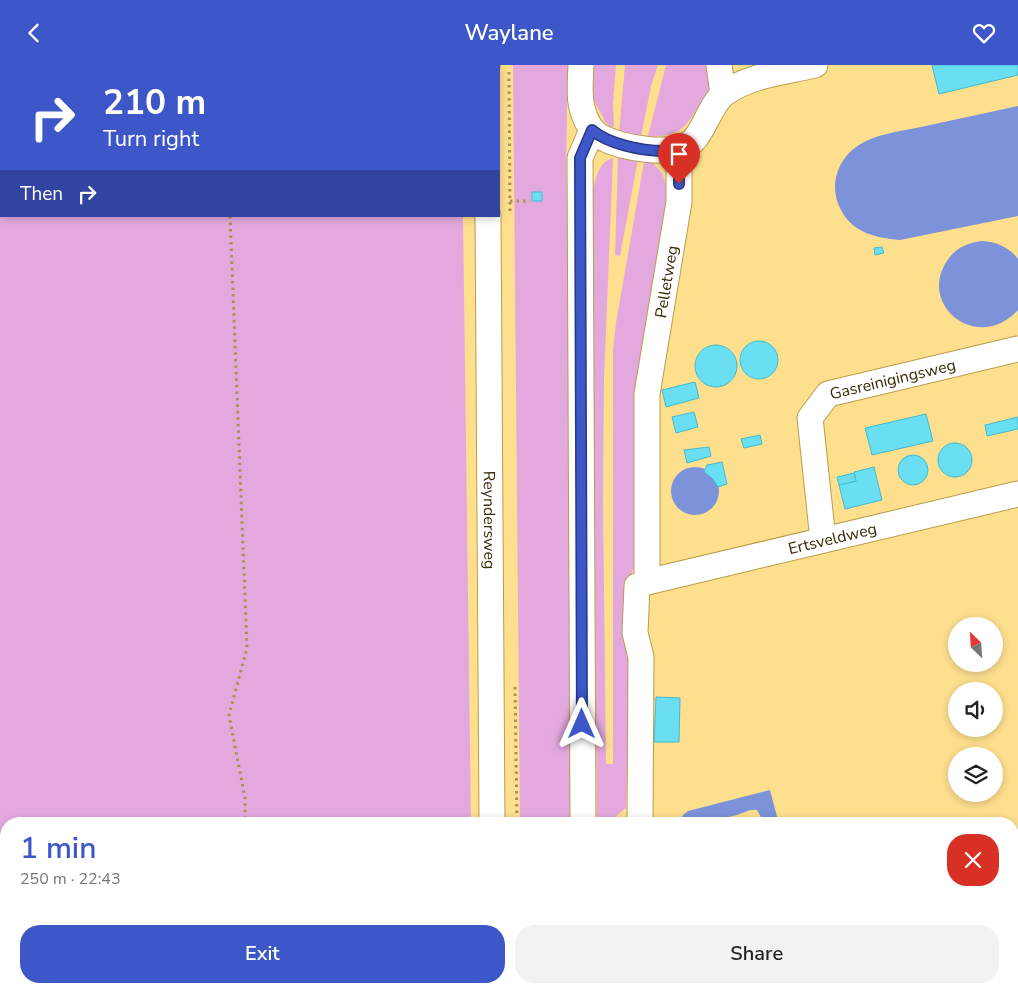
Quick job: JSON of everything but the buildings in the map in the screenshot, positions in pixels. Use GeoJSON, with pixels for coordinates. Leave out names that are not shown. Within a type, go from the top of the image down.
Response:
{"type":"FeatureCollection","features":[{"type":"Feature","properties":{"kind":"street"},"geometry":{"type":"LineString","coordinates":[[580,65],[580,106],[592,130],[600,137],[615,143],[642,149],[664,151],[692,141],[723,94],[743,83],[816,65]]}},
{"type":"Feature","properties":{"kind":"street"},"geometry":{"type":"LineString","coordinates":[[718,65],[723,94]]}},
{"type":"Feature","properties":{"kind":"street"},"geometry":{"type":"LineString","coordinates":[[583,817],[580,158],[592,130]]}},
{"type":"Feature","properties":{"kind":"street","name":"Pelletweg"},"geometry":{"type":"LineString","coordinates":[[646,582],[647,394],[679,202],[679,147]]}},
{"type":"Feature","properties":{"kind":"street","name":"Reyndersweg"},"geometry":{"type":"LineString","coordinates":[[488,217],[492,817]]}},
{"type":"Feature","properties":{"kind":"street","name":"Gasreinigingsweg"},"geometry":{"type":"LineString","coordinates":[[823,540],[810,418],[828,394],[1018,349]]}},
{"type":"Feature","properties":{"kind":"street","name":"Ertsveldweg"},"geometry":{"type":"LineString","coordinates":[[646,582],[1018,494]]}},
{"type":"Feature","properties":{"kind":"street"},"geometry":{"type":"LineString","coordinates":[[640,817],[641,657],[635,633],[637,586],[646,582]]}},
{"type":"Feature","properties":{"kind":"path"},"geometry":{"type":"LineString","coordinates":[[510,201],[530,201]]}},
{"type":"Feature","properties":{"kind":"path"},"geometry":{"type":"LineString","coordinates":[[230,217],[247,648],[229,715],[245,798],[245,817]]}},
{"type":"Feature","properties":{"kind":"shaded area"},"geometry":{"type":"Polygon","coordinates":[[[513,65],[568,65],[566,163],[572,402],[575,817],[520,817],[513,65]]]}},
{"type":"Feature","properties":{"kind":"shaded area"},"geometry":{"type":"Polygon","coordinates":[[[590,65],[616,65],[613,103],[614,127],[610,127],[603,120],[593,99],[590,65]]]}},
{"type":"Feature","properties":{"kind":"shaded area"},"geometry":{"type":"Polygon","coordinates":[[[625,65],[658,65],[651,86],[641,137],[619,133],[625,65]]]}},
{"type":"Feature","properties":{"kind":"shaded area"},"geometry":{"type":"Polygon","coordinates":[[[666,65],[709,65],[709,94],[683,127],[678,131],[657,136],[656,138],[648,136],[666,65]]]}},
{"type":"Feature","properties":{"kind":"shaded area"},"geometry":{"type":"Polygon","coordinates":[[[618,156],[638,159],[620,256],[615,255],[618,156]]]}},
{"type":"Feature","properties":{"kind":"shaded area"},"geometry":{"type":"Polygon","coordinates":[[[613,158],[604,379],[603,499],[606,764],[613,764],[613,350],[644,162],[655,162],[654,164],[662,173],[667,186],[667,214],[640,361],[634,568],[625,589],[624,641],[630,662],[626,808],[617,817],[597,817],[592,198],[597,174],[608,160],[613,158]]]}},
{"type":"Feature","properties":{"kind":"shaded area"},"geometry":{"type":"Polygon","coordinates":[[[0,217],[463,217],[471,817],[0,817],[0,217]]]}},
{"type":"Feature","properties":{"kind":"water"},"geometry":{"type":"Polygon","coordinates":[[[1018,106],[1018,216],[900,240],[882,238],[857,228],[850,223],[840,208],[835,190],[837,173],[845,158],[859,145],[889,133],[1018,106]]]}},
{"type":"Feature","properties":{"kind":"water"},"geometry":{"type":"Polygon","coordinates":[[[982,241],[1002,246],[1011,251],[1018,259],[1018,310],[1002,322],[986,327],[970,325],[956,318],[946,307],[940,293],[940,278],[950,256],[962,247],[982,241]]]}},
{"type":"Feature","properties":{"kind":"water"},"geometry":{"type":"Polygon","coordinates":[[[695,467],[704,469],[712,474],[717,482],[719,491],[717,500],[712,508],[704,513],[695,515],[686,513],[678,508],[673,500],[671,491],[673,482],[678,474],[686,469],[695,467]]]}},
{"type":"Feature","properties":{"kind":"water"},"geometry":{"type":"Polygon","coordinates":[[[770,790],[777,817],[761,817],[757,810],[754,810],[728,817],[682,817],[688,811],[770,790]]]}},
{"type":"Feature","properties":{"kind":"route"},"geometry":{"type":"LineString","coordinates":[[582,724],[580,158],[592,130],[600,137],[615,143],[642,149],[664,151],[679,147],[679,184]]}}]}
